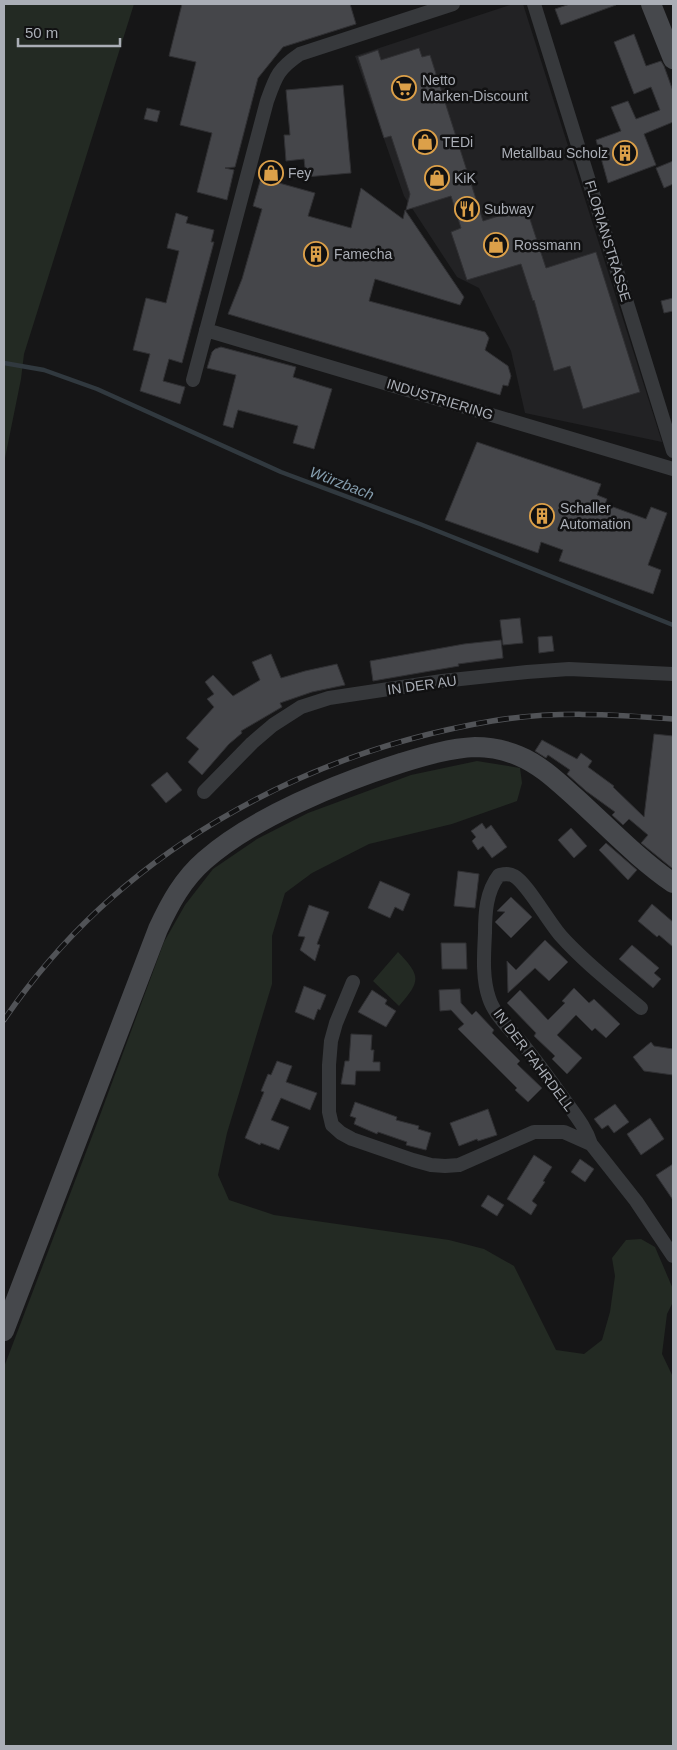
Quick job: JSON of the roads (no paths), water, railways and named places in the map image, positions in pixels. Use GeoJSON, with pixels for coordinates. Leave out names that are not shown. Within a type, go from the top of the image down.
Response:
{"type":"FeatureCollection","features":[{"type":"Feature","properties":{"kind":"main road"},"geometry":{"type":"LineString","coordinates":[[652,4],[673,59]]}},
{"type":"Feature","properties":{"kind":"main road"},"geometry":{"type":"LineString","coordinates":[[4,1331],[158,928],[183,884],[204,861],[248,829],[292,806],[367,774],[419,758],[456,750],[474,747],[491,748],[521,756],[546,772],[652,867],[673,883]]}},
{"type":"Feature","properties":{"kind":"street"},"geometry":{"type":"LineString","coordinates":[[193,380],[267,101],[275,80],[284,65],[300,54],[454,4]]}},
{"type":"Feature","properties":{"kind":"street","name":"FLORIANSTRASSE"},"geometry":{"type":"LineString","coordinates":[[534,4],[673,451]]}},
{"type":"Feature","properties":{"kind":"street","name":"INDUSTRIERING"},"geometry":{"type":"LineString","coordinates":[[206,330],[673,468]]}},
{"type":"Feature","properties":{"kind":"street","name":"IN DER AU"},"geometry":{"type":"LineString","coordinates":[[204,792],[252,743],[273,725],[301,707],[329,698],[442,681],[569,669],[673,674]]}},
{"type":"Feature","properties":{"kind":"street","name":"IN DER FAHRDELL"},"geometry":{"type":"LineString","coordinates":[[592,1144],[588,1132],[552,1080],[494,1009],[489,999],[485,965],[486,913],[488,896],[493,882],[499,875],[514,876],[524,885],[560,936],[641,1008]]}},
{"type":"Feature","properties":{"kind":"street"},"geometry":{"type":"LineString","coordinates":[[353,982],[336,1023],[332,1041],[328,1097],[332,1124],[352,1139],[431,1165],[459,1165],[534,1132],[564,1132],[592,1144],[636,1201],[673,1256]]}},
{"type":"Feature","properties":{"kind":"waterway","name":"Würzbach"},"geometry":{"type":"LineString","coordinates":[[4,363],[44,370],[97,389],[281,472],[420,524],[673,625]]}},
{"type":"Feature","properties":{"kind":"railway"},"geometry":{"type":"LineString","coordinates":[[4,1020],[49,961],[100,909],[156,862],[216,821],[281,787],[349,759],[420,737],[492,721],[582,714],[673,719]]}},
{"type":"Feature","properties":{"kind":"place","name":"Netto Marken-Discount"},"geometry":{"type":"Point","coordinates":[404,88]}},
{"type":"Feature","properties":{"kind":"place","name":"TEDi"},"geometry":{"type":"Point","coordinates":[425,142]}},
{"type":"Feature","properties":{"kind":"place","name":"Metallbau Scholz"},"geometry":{"type":"Point","coordinates":[625,153]}},
{"type":"Feature","properties":{"kind":"place","name":"Fey"},"geometry":{"type":"Point","coordinates":[271,173]}},
{"type":"Feature","properties":{"kind":"place","name":"KiK"},"geometry":{"type":"Point","coordinates":[437,178]}},
{"type":"Feature","properties":{"kind":"place","name":"Subway"},"geometry":{"type":"Point","coordinates":[467,209]}},
{"type":"Feature","properties":{"kind":"place","name":"Rossmann"},"geometry":{"type":"Point","coordinates":[496,245]}},
{"type":"Feature","properties":{"kind":"place","name":"Famecha"},"geometry":{"type":"Point","coordinates":[316,254]}},
{"type":"Feature","properties":{"kind":"place","name":"Schaller Automation"},"geometry":{"type":"Point","coordinates":[542,516]}}]}
